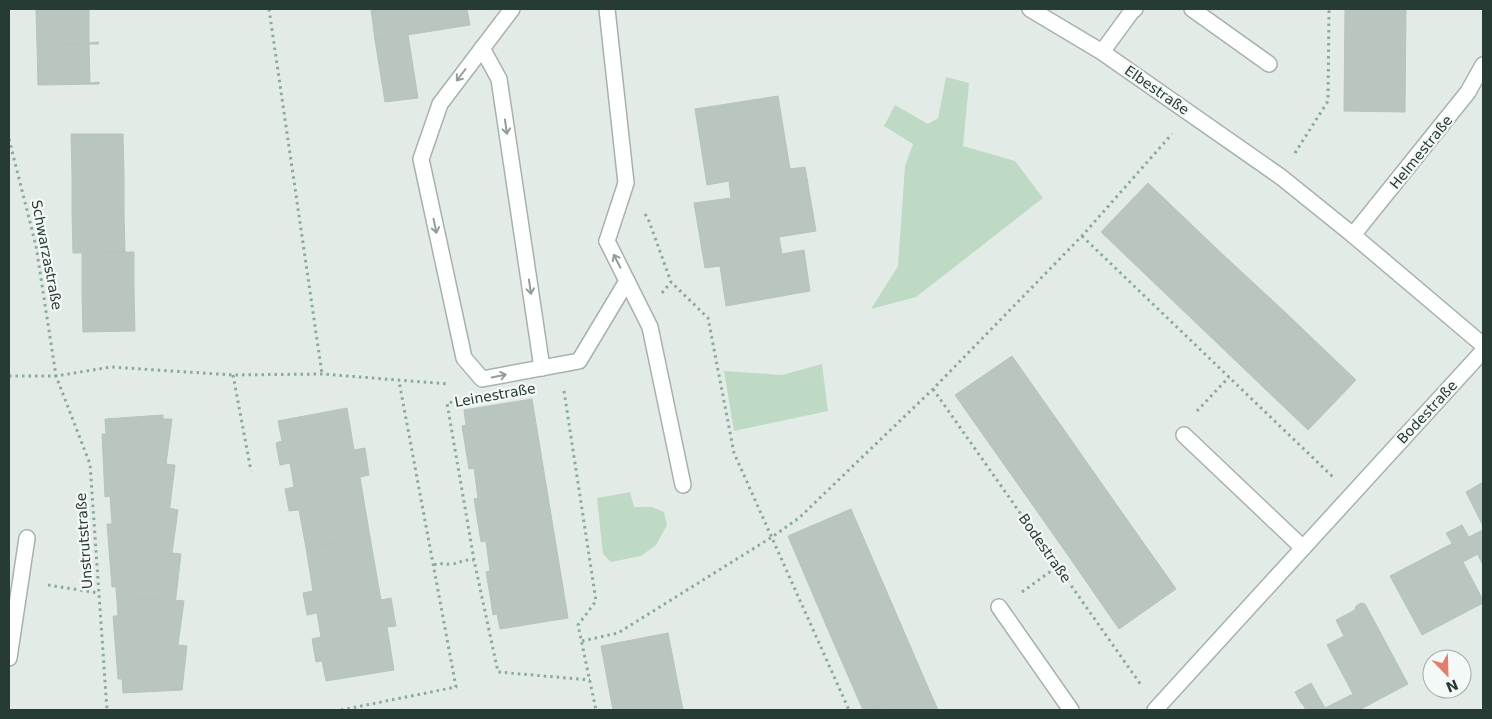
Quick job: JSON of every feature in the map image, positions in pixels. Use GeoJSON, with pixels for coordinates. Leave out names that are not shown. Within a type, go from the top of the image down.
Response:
{"type":"FeatureCollection","features":[{"type":"Feature","properties":{"kind":"street"},"geometry":{"type":"LineString","coordinates":[[512,9],[440,104],[421,159],[464,358],[482,379],[579,361],[627,281]]}},
{"type":"Feature","properties":{"kind":"street"},"geometry":{"type":"LineString","coordinates":[[607,9],[626,183],[607,241],[650,328],[683,485]]}},
{"type":"Feature","properties":{"kind":"street","name":"Elbestraße"},"geometry":{"type":"LineString","coordinates":[[1030,9],[1102,52],[1280,177],[1354,235],[1483,345]]}},
{"type":"Feature","properties":{"kind":"street"},"geometry":{"type":"LineString","coordinates":[[1102,52],[1135,9]]}},
{"type":"Feature","properties":{"kind":"street"},"geometry":{"type":"LineString","coordinates":[[1192,9],[1269,64]]}},
{"type":"Feature","properties":{"kind":"street"},"geometry":{"type":"LineString","coordinates":[[482,48],[499,79],[542,368]]}},
{"type":"Feature","properties":{"kind":"street","name":"Helmestraße"},"geometry":{"type":"LineString","coordinates":[[1354,235],[1468,92],[1483,65]]}},
{"type":"Feature","properties":{"kind":"street","name":"Bodestraße"},"geometry":{"type":"LineString","coordinates":[[1156,709],[1483,351]]}},
{"type":"Feature","properties":{"kind":"street"},"geometry":{"type":"LineString","coordinates":[[1184,435],[1304,548]]}},
{"type":"Feature","properties":{"kind":"street"},"geometry":{"type":"LineString","coordinates":[[9,658],[27,538]]}},
{"type":"Feature","properties":{"kind":"street"},"geometry":{"type":"LineString","coordinates":[[999,608],[1072,710]]}},
{"type":"Feature","properties":{"kind":"path"},"geometry":{"type":"LineString","coordinates":[[270,9],[322,374]]}},
{"type":"Feature","properties":{"kind":"path"},"geometry":{"type":"LineString","coordinates":[[1280,177],[1328,100],[1329,9]]}},
{"type":"Feature","properties":{"kind":"path"},"geometry":{"type":"LineString","coordinates":[[582,641],[618,633],[800,518],[933,389],[1082,236],[1190,113]]}},
{"type":"Feature","properties":{"kind":"path","name":"Schwarzastraße"},"geometry":{"type":"LineString","coordinates":[[9,139],[36,246],[56,376]]}},
{"type":"Feature","properties":{"kind":"path"},"geometry":{"type":"LineString","coordinates":[[626,183],[649,221],[672,282],[708,318],[734,453],[849,710]]}},
{"type":"Feature","properties":{"kind":"path"},"geometry":{"type":"LineString","coordinates":[[1082,236],[1351,495]]}},
{"type":"Feature","properties":{"kind":"path"},"geometry":{"type":"LineString","coordinates":[[644,315],[672,282]]}},
{"type":"Feature","properties":{"kind":"path"},"geometry":{"type":"LineString","coordinates":[[9,376],[56,376],[111,367],[233,375],[322,374],[453,385],[464,358]]}},
{"type":"Feature","properties":{"kind":"path"},"geometry":{"type":"LineString","coordinates":[[233,375],[251,471]]}},
{"type":"Feature","properties":{"kind":"path","name":"Unstrutstraße"},"geometry":{"type":"LineString","coordinates":[[56,376],[90,464],[107,710]]}},
{"type":"Feature","properties":{"kind":"path"},"geometry":{"type":"LineString","coordinates":[[1184,435],[1179,429],[1229,377]]}},
{"type":"Feature","properties":{"kind":"path"},"geometry":{"type":"LineString","coordinates":[[341,710],[456,687],[399,380]]}},
{"type":"Feature","properties":{"kind":"path"},"geometry":{"type":"LineString","coordinates":[[563,383],[596,601],[578,625],[596,710]]}},
{"type":"Feature","properties":{"kind":"path","name":"Bodestraße"},"geometry":{"type":"LineString","coordinates":[[933,389],[1156,709]]}},
{"type":"Feature","properties":{"kind":"path","name":"Leinestraße"},"geometry":{"type":"LineString","coordinates":[[466,400],[447,403],[474,560],[498,672],[590,680]]}},
{"type":"Feature","properties":{"kind":"path"},"geometry":{"type":"LineString","coordinates":[[434,565],[440,563],[452,564],[464,559],[474,560]]}},
{"type":"Feature","properties":{"kind":"path"},"geometry":{"type":"LineString","coordinates":[[999,608],[1058,566]]}},
{"type":"Feature","properties":{"kind":"path"},"geometry":{"type":"LineString","coordinates":[[20,580],[99,593]]}},
{"type":"Feature","properties":{"kind":"green space"},"geometry":{"type":"Polygon","coordinates":[[[946,77],[969,83],[963,146],[1015,161],[1043,198],[916,297],[871,309],[898,266],[905,166],[913,144],[884,126],[895,105],[928,124],[938,118],[946,77]]]}},
{"type":"Feature","properties":{"kind":"green space"},"geometry":{"type":"Polygon","coordinates":[[[822,364],[828,411],[734,431],[724,371],[782,375],[822,364]]]}},
{"type":"Feature","properties":{"kind":"green space"},"geometry":{"type":"Polygon","coordinates":[[[630,492],[634,507],[652,507],[664,512],[667,525],[656,545],[641,556],[611,562],[603,554],[597,498],[630,492]]]}},
{"type":"Feature","properties":{"kind":"building"},"geometry":{"type":"Polygon","coordinates":[[[36,9],[89,9],[89,43],[99,42],[98,44],[37,45],[36,9]]]}},
{"type":"Feature","properties":{"kind":"building"},"geometry":{"type":"Polygon","coordinates":[[[371,9],[467,9],[470,25],[375,40],[371,9]]]}},
{"type":"Feature","properties":{"kind":"building"},"geometry":{"type":"Polygon","coordinates":[[[1345,9],[1406,9],[1405,112],[1344,111],[1345,9]]]}},
{"type":"Feature","properties":{"kind":"building"},"geometry":{"type":"Polygon","coordinates":[[[408,35],[418,98],[385,102],[375,40],[408,35]]]}},
{"type":"Feature","properties":{"kind":"building"},"geometry":{"type":"Polygon","coordinates":[[[89,44],[90,83],[99,82],[99,84],[38,85],[37,45],[89,44]]]}},
{"type":"Feature","properties":{"kind":"building"},"geometry":{"type":"Polygon","coordinates":[[[778,96],[790,169],[805,167],[816,231],[779,237],[782,254],[804,250],[810,291],[726,306],[720,266],[705,268],[694,203],[731,198],[729,181],[707,185],[695,109],[778,96]]]}},
{"type":"Feature","properties":{"kind":"building"},"geometry":{"type":"Polygon","coordinates":[[[71,134],[123,134],[124,173],[72,174],[71,134]]]}},
{"type":"Feature","properties":{"kind":"building"},"geometry":{"type":"Polygon","coordinates":[[[124,173],[124,213],[72,214],[72,174],[124,173]]]}},
{"type":"Feature","properties":{"kind":"building"},"geometry":{"type":"Polygon","coordinates":[[[1148,183],[1217,249],[1170,298],[1101,232],[1148,183]]]}},
{"type":"Feature","properties":{"kind":"building"},"geometry":{"type":"Polygon","coordinates":[[[124,213],[125,252],[73,253],[72,214],[124,213]]]}},
{"type":"Feature","properties":{"kind":"building"},"geometry":{"type":"Polygon","coordinates":[[[1217,249],[1287,314],[1239,364],[1170,298],[1217,249]]]}},
{"type":"Feature","properties":{"kind":"building"},"geometry":{"type":"Polygon","coordinates":[[[134,252],[134,291],[82,292],[82,253],[134,252]]]}},
{"type":"Feature","properties":{"kind":"building"},"geometry":{"type":"Polygon","coordinates":[[[134,291],[135,331],[83,332],[82,292],[134,291]]]}},
{"type":"Feature","properties":{"kind":"building"},"geometry":{"type":"Polygon","coordinates":[[[1287,314],[1356,380],[1308,430],[1239,364],[1287,314]]]}},
{"type":"Feature","properties":{"kind":"building"},"geometry":{"type":"Polygon","coordinates":[[[1012,356],[1067,434],[1010,473],[955,395],[1012,356]]]}},
{"type":"Feature","properties":{"kind":"building"},"geometry":{"type":"Polygon","coordinates":[[[532,399],[544,472],[476,483],[474,468],[469,469],[462,426],[466,425],[464,410],[532,399]]]}},
{"type":"Feature","properties":{"kind":"building"},"geometry":{"type":"Polygon","coordinates":[[[347,408],[354,450],[365,448],[369,475],[360,477],[370,537],[306,548],[299,510],[289,511],[285,489],[294,487],[290,463],[280,465],[276,443],[282,441],[278,421],[347,408]]]}},
{"type":"Feature","properties":{"kind":"building"},"geometry":{"type":"Polygon","coordinates":[[[163,415],[163,419],[172,419],[166,464],[175,465],[170,506],[111,510],[110,496],[105,497],[102,434],[106,434],[105,419],[163,415]]]}},
{"type":"Feature","properties":{"kind":"building"},"geometry":{"type":"Polygon","coordinates":[[[1067,434],[1121,511],[1065,551],[1010,473],[1067,434]]]}},
{"type":"Feature","properties":{"kind":"building"},"geometry":{"type":"Polygon","coordinates":[[[544,472],[556,545],[488,556],[486,541],[481,542],[474,499],[478,498],[476,483],[544,472]]]}},
{"type":"Feature","properties":{"kind":"building"},"geometry":{"type":"Polygon","coordinates":[[[1483,482],[1483,526],[1466,492],[1483,482]]]}},
{"type":"Feature","properties":{"kind":"building"},"geometry":{"type":"Polygon","coordinates":[[[170,506],[169,508],[178,510],[172,553],[181,554],[176,597],[117,601],[116,587],[112,587],[107,524],[112,524],[111,510],[170,506]]]}},
{"type":"Feature","properties":{"kind":"building"},"geometry":{"type":"Polygon","coordinates":[[[851,509],[889,597],[826,625],[788,536],[851,509]]]}},
{"type":"Feature","properties":{"kind":"building"},"geometry":{"type":"Polygon","coordinates":[[[1121,511],[1176,589],[1119,629],[1065,551],[1121,511]]]}},
{"type":"Feature","properties":{"kind":"building"},"geometry":{"type":"Polygon","coordinates":[[[1462,525],[1478,554],[1463,562],[1446,533],[1462,525]]]}},
{"type":"Feature","properties":{"kind":"building"},"geometry":{"type":"Polygon","coordinates":[[[1483,530],[1483,565],[1469,537],[1483,530]]]}},
{"type":"Feature","properties":{"kind":"building"},"geometry":{"type":"Polygon","coordinates":[[[370,537],[381,600],[391,598],[396,626],[387,627],[394,670],[326,681],[322,661],[316,662],[312,639],[321,637],[317,613],[307,615],[303,593],[313,591],[306,548],[370,537]]]}},
{"type":"Feature","properties":{"kind":"building"},"geometry":{"type":"Polygon","coordinates":[[[1453,543],[1483,603],[1422,635],[1390,576],[1453,543]]]}},
{"type":"Feature","properties":{"kind":"building"},"geometry":{"type":"Polygon","coordinates":[[[556,545],[568,618],[500,629],[497,614],[493,615],[486,572],[490,571],[488,556],[556,545]]]}},
{"type":"Feature","properties":{"kind":"building"},"geometry":{"type":"Polygon","coordinates":[[[176,597],[175,600],[184,601],[178,645],[187,646],[182,690],[123,693],[122,679],[118,679],[113,616],[118,616],[117,601],[176,597]]]}},
{"type":"Feature","properties":{"kind":"building"},"geometry":{"type":"Polygon","coordinates":[[[889,597],[927,685],[869,710],[863,710],[826,625],[889,597]]]}},
{"type":"Feature","properties":{"kind":"building"},"geometry":{"type":"Polygon","coordinates":[[[1361,603],[1365,604],[1408,684],[1361,709],[1327,645],[1344,636],[1336,620],[1355,610],[1356,606],[1361,603]]]}},
{"type":"Feature","properties":{"kind":"building"},"geometry":{"type":"Polygon","coordinates":[[[668,633],[683,710],[613,710],[601,646],[668,633]]]}},
{"type":"Feature","properties":{"kind":"building"},"geometry":{"type":"Polygon","coordinates":[[[1311,683],[1326,710],[1306,710],[1301,703],[1295,692],[1311,683]]]}},
{"type":"Feature","properties":{"kind":"building"},"geometry":{"type":"Polygon","coordinates":[[[927,685],[938,710],[869,710],[927,685]]]}},
{"type":"Feature","properties":{"kind":"building"},"geometry":{"type":"Polygon","coordinates":[[[1353,694],[1361,709],[1364,710],[1326,710],[1325,708],[1353,694]]]}}]}
